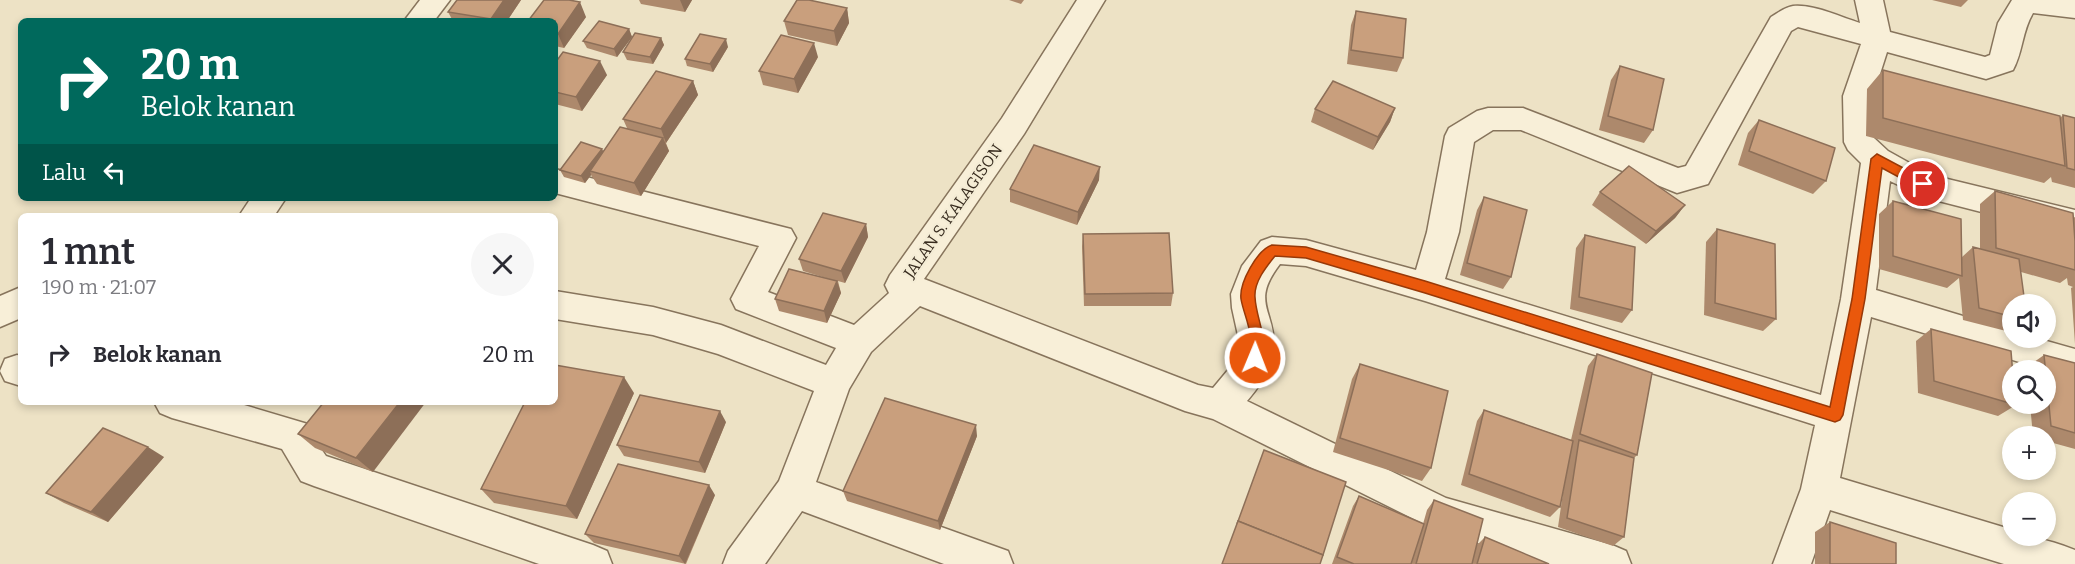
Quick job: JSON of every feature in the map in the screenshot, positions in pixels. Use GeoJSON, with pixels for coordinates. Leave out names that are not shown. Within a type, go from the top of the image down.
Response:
{"type":"FeatureCollection","features":[{"type":"Feature","properties":{"kind":"street"},"geometry":{"type":"LineString","coordinates":[[421,18],[436,0]]}},
{"type":"Feature","properties":{"kind":"street","name":"JALAN S. KALAGISON"},"geometry":{"type":"LineString","coordinates":[[742,564],[794,490],[834,383],[859,342],[915,290],[902,285],[1013,126],[1091,0]]}},
{"type":"Feature","properties":{"kind":"street"},"geometry":{"type":"LineString","coordinates":[[1869,0],[1877,39],[1858,96],[1859,142],[1877,159],[1923,184],[2075,223]]}},
{"type":"Feature","properties":{"kind":"street"},"geometry":{"type":"LineString","coordinates":[[1425,287],[1435,268],[1453,160],[1460,136],[1488,119],[1523,119],[1677,181],[1697,175],[1781,24],[1794,16],[1816,20],[1986,68],[2003,63],[2012,23],[2023,6],[2035,3],[2075,8]]}},
{"type":"Feature","properties":{"kind":"street"},"geometry":{"type":"LineString","coordinates":[[1792,564],[1819,489],[1835,415],[1858,299],[1877,159]]}},
{"type":"Feature","properties":{"kind":"street"},"geometry":{"type":"LineString","coordinates":[[558,182],[780,238],[748,299],[859,342]]}},
{"type":"Feature","properties":{"kind":"street"},"geometry":{"type":"LineString","coordinates":[[258,213],[268,201]]}},
{"type":"Feature","properties":{"kind":"street"},"geometry":{"type":"LineString","coordinates":[[1219,405],[1240,385],[1255,358],[1257,336],[1247,296],[1256,269],[1272,250],[1306,253],[1425,287],[1835,415]]}},
{"type":"Feature","properties":{"kind":"street"},"geometry":{"type":"LineString","coordinates":[[915,290],[1197,400],[1219,405],[1440,514],[1612,564]]}},
{"type":"Feature","properties":{"kind":"street"},"geometry":{"type":"LineString","coordinates":[[1858,299],[2075,364]]}},
{"type":"Feature","properties":{"kind":"street"},"geometry":{"type":"LineString","coordinates":[[0,313],[18,303]]}},
{"type":"Feature","properties":{"kind":"street"},"geometry":{"type":"LineString","coordinates":[[558,305],[653,321],[721,340],[834,383]]}},
{"type":"Feature","properties":{"kind":"street"},"geometry":{"type":"LineString","coordinates":[[186,405],[298,436],[300,448],[314,469],[593,564]]}},
{"type":"Feature","properties":{"kind":"street"},"geometry":{"type":"LineString","coordinates":[[1819,489],[2064,564]]}},
{"type":"Feature","properties":{"kind":"street"},"geometry":{"type":"LineString","coordinates":[[794,490],[994,564]]}},
{"type":"Feature","properties":{"kind":"building"},"geometry":{"type":"Polygon","coordinates":[[[457,0],[504,0],[492,18],[448,12],[457,0]]]}},
{"type":"Feature","properties":{"kind":"building"},"geometry":{"type":"Polygon","coordinates":[[[544,0],[580,2],[558,34],[558,18],[530,18],[544,0]]]}},
{"type":"Feature","properties":{"kind":"building"},"geometry":{"type":"Polygon","coordinates":[[[797,0],[809,0],[847,8],[834,31],[784,21],[797,0]]]}},
{"type":"Feature","properties":{"kind":"building"},"geometry":{"type":"Polygon","coordinates":[[[1356,11],[1406,19],[1403,58],[1351,50],[1356,11]]]}},
{"type":"Feature","properties":{"kind":"building"},"geometry":{"type":"Polygon","coordinates":[[[599,21],[629,29],[614,49],[583,41],[599,21]]]}},
{"type":"Feature","properties":{"kind":"building"},"geometry":{"type":"Polygon","coordinates":[[[635,33],[661,38],[650,57],[623,52],[635,33]]]}},
{"type":"Feature","properties":{"kind":"building"},"geometry":{"type":"Polygon","coordinates":[[[700,34],[726,39],[710,64],[685,59],[700,34]]]}},
{"type":"Feature","properties":{"kind":"building"},"geometry":{"type":"Polygon","coordinates":[[[781,35],[814,43],[794,79],[759,71],[781,35]]]}},
{"type":"Feature","properties":{"kind":"building"},"geometry":{"type":"Polygon","coordinates":[[[563,52],[600,61],[576,97],[558,93],[558,59],[563,52]]]}},
{"type":"Feature","properties":{"kind":"building"},"geometry":{"type":"Polygon","coordinates":[[[1620,66],[1664,79],[1653,130],[1608,116],[1620,66]]]}},
{"type":"Feature","properties":{"kind":"building"},"geometry":{"type":"Polygon","coordinates":[[[1883,70],[2060,116],[2065,166],[1883,118],[1883,70]]]}},
{"type":"Feature","properties":{"kind":"building"},"geometry":{"type":"Polygon","coordinates":[[[656,71],[693,81],[661,129],[623,119],[656,71]]]}},
{"type":"Feature","properties":{"kind":"building"},"geometry":{"type":"Polygon","coordinates":[[[1333,81],[1395,108],[1378,137],[1315,109],[1333,81]]]}},
{"type":"Feature","properties":{"kind":"building"},"geometry":{"type":"Polygon","coordinates":[[[2063,115],[2075,118],[2075,170],[2067,168],[2063,115]]]}},
{"type":"Feature","properties":{"kind":"building"},"geometry":{"type":"Polygon","coordinates":[[[1759,120],[1835,148],[1826,181],[1749,151],[1759,120]]]}},
{"type":"Feature","properties":{"kind":"building"},"geometry":{"type":"Polygon","coordinates":[[[620,127],[663,138],[634,183],[590,171],[620,127]]]}},
{"type":"Feature","properties":{"kind":"building"},"geometry":{"type":"Polygon","coordinates":[[[581,142],[602,149],[581,176],[560,170],[581,142]]]}},
{"type":"Feature","properties":{"kind":"building"},"geometry":{"type":"Polygon","coordinates":[[[1034,145],[1100,167],[1078,212],[1010,189],[1034,145]]]}},
{"type":"Feature","properties":{"kind":"building"},"geometry":{"type":"Polygon","coordinates":[[[1629,166],[1685,205],[1656,231],[1600,192],[1629,166]]]}},
{"type":"Feature","properties":{"kind":"building"},"geometry":{"type":"Polygon","coordinates":[[[1995,191],[2073,213],[2075,270],[1996,248],[1995,191]]]}},
{"type":"Feature","properties":{"kind":"building"},"geometry":{"type":"Polygon","coordinates":[[[1484,197],[1527,210],[1511,277],[1467,263],[1484,197]]]}},
{"type":"Feature","properties":{"kind":"building"},"geometry":{"type":"Polygon","coordinates":[[[1893,201],[1961,219],[1962,276],[1893,256],[1893,201]]]}},
{"type":"Feature","properties":{"kind":"building"},"geometry":{"type":"Polygon","coordinates":[[[823,213],[866,224],[841,271],[799,259],[823,213]]]}},
{"type":"Feature","properties":{"kind":"building"},"geometry":{"type":"Polygon","coordinates":[[[1717,229],[1775,244],[1776,319],[1715,303],[1717,229]]]}},
{"type":"Feature","properties":{"kind":"building"},"geometry":{"type":"Polygon","coordinates":[[[1169,233],[1173,293],[1085,294],[1083,234],[1169,233]]]}},
{"type":"Feature","properties":{"kind":"building"},"geometry":{"type":"Polygon","coordinates":[[[1585,235],[1635,247],[1632,310],[1579,297],[1585,235]]]}},
{"type":"Feature","properties":{"kind":"building"},"geometry":{"type":"Polygon","coordinates":[[[1973,247],[2019,259],[2024,294],[2002,294],[2002,314],[1979,308],[1973,247]]]}},
{"type":"Feature","properties":{"kind":"building"},"geometry":{"type":"Polygon","coordinates":[[[789,269],[837,281],[824,311],[775,299],[789,269]]]}},
{"type":"Feature","properties":{"kind":"building"},"geometry":{"type":"Polygon","coordinates":[[[1931,329],[2011,351],[2012,360],[2002,360],[2002,401],[1934,381],[1931,329]]]}},
{"type":"Feature","properties":{"kind":"building"},"geometry":{"type":"Polygon","coordinates":[[[1597,354],[1652,373],[1637,455],[1580,434],[1597,354]]]}},
{"type":"Feature","properties":{"kind":"building"},"geometry":{"type":"Polygon","coordinates":[[[2044,355],[2075,363],[2075,433],[2051,426],[2050,414],[2056,414],[2056,360],[2044,360],[2044,355]]]}},
{"type":"Feature","properties":{"kind":"building"},"geometry":{"type":"Polygon","coordinates":[[[1360,364],[1448,391],[1431,468],[1340,438],[1360,364]]]}},
{"type":"Feature","properties":{"kind":"building"},"geometry":{"type":"Polygon","coordinates":[[[558,366],[624,377],[566,506],[481,489],[523,405],[558,405],[558,366]]]}},
{"type":"Feature","properties":{"kind":"building"},"geometry":{"type":"Polygon","coordinates":[[[640,395],[720,411],[699,462],[617,445],[640,395]]]}},
{"type":"Feature","properties":{"kind":"building"},"geometry":{"type":"Polygon","coordinates":[[[885,398],[976,425],[938,521],[843,491],[885,398]]]}},
{"type":"Feature","properties":{"kind":"building"},"geometry":{"type":"Polygon","coordinates":[[[322,405],[398,405],[356,458],[298,434],[322,405]]]}},
{"type":"Feature","properties":{"kind":"building"},"geometry":{"type":"Polygon","coordinates":[[[1484,410],[1573,441],[1560,507],[1469,474],[1484,410]]]}},
{"type":"Feature","properties":{"kind":"building"},"geometry":{"type":"Polygon","coordinates":[[[103,428],[148,447],[91,512],[46,493],[103,428]]]}},
{"type":"Feature","properties":{"kind":"building"},"geometry":{"type":"Polygon","coordinates":[[[1579,440],[1634,458],[1624,537],[1567,518],[1579,440]]]}},
{"type":"Feature","properties":{"kind":"building"},"geometry":{"type":"Polygon","coordinates":[[[1264,450],[1346,482],[1323,555],[1238,521],[1264,450]]]}},
{"type":"Feature","properties":{"kind":"building"},"geometry":{"type":"Polygon","coordinates":[[[618,464],[709,485],[679,556],[585,534],[618,464]]]}},
{"type":"Feature","properties":{"kind":"building"},"geometry":{"type":"Polygon","coordinates":[[[1359,496],[1424,524],[1411,564],[1354,564],[1337,557],[1359,496]]]}},
{"type":"Feature","properties":{"kind":"building"},"geometry":{"type":"Polygon","coordinates":[[[1434,500],[1483,519],[1472,564],[1416,564],[1434,500]]]}},
{"type":"Feature","properties":{"kind":"building"},"geometry":{"type":"Polygon","coordinates":[[[1238,521],[1323,555],[1320,564],[1222,564],[1238,521]]]}},
{"type":"Feature","properties":{"kind":"building"},"geometry":{"type":"Polygon","coordinates":[[[1830,522],[1896,543],[1896,564],[1830,564],[1830,522]]]}},
{"type":"Feature","properties":{"kind":"building"},"geometry":{"type":"Polygon","coordinates":[[[1485,537],[1549,564],[1477,564],[1485,537]]]}},
{"type":"Feature","properties":{"kind":"route"},"geometry":{"type":"LineString","coordinates":[[1255,358],[1257,336],[1247,296],[1256,269],[1272,250],[1306,253],[1425,287],[1835,415],[1858,299],[1877,159],[1923,184]]}}]}
